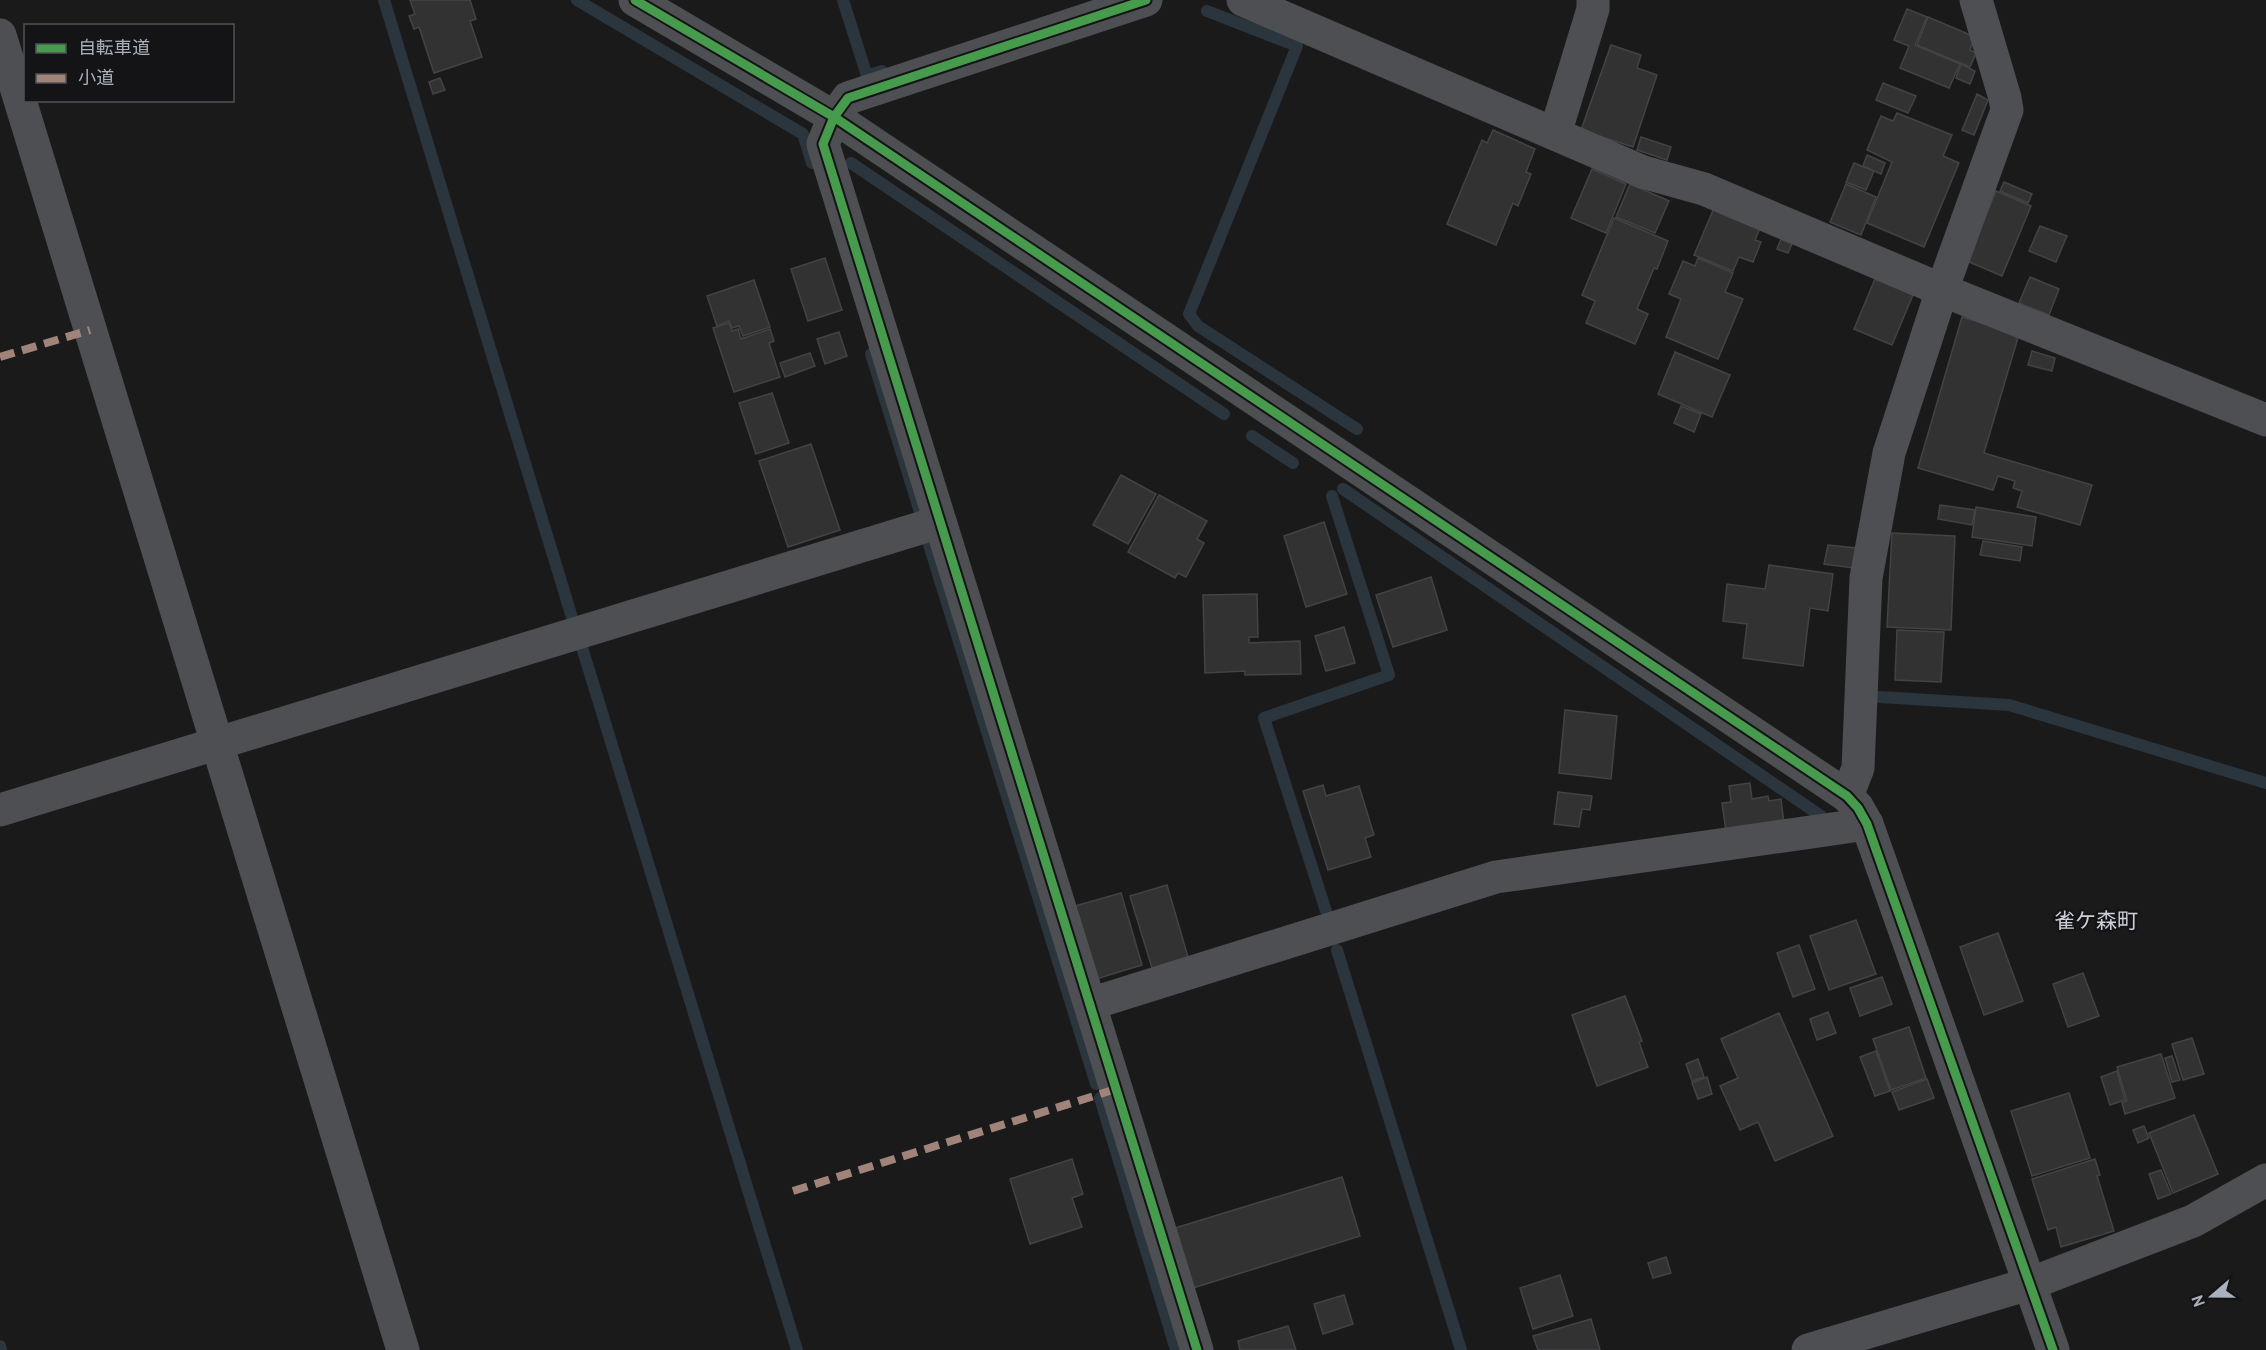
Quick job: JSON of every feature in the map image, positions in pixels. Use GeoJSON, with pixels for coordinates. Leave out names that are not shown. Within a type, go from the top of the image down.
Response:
{"type":"FeatureCollection","features":[{"type":"Feature","properties":{"kind":"street"},"geometry":{"type":"LineString","coordinates":[[635,0],[834,117],[1847,796],[1858,807],[1867,824],[2053,1350]]}},
{"type":"Feature","properties":{"kind":"street"},"geometry":{"type":"LineString","coordinates":[[1146,0],[848,98],[834,117],[823,144],[1197,1350]]}},
{"type":"Feature","properties":{"kind":"street"},"geometry":{"type":"LineString","coordinates":[[1243,0],[1643,172],[1704,189],[1942,290],[2266,420]]}},
{"type":"Feature","properties":{"kind":"street"},"geometry":{"type":"LineString","coordinates":[[1555,134],[1593,9],[1593,0]]}},
{"type":"Feature","properties":{"kind":"street"},"geometry":{"type":"LineString","coordinates":[[1847,796],[1858,768],[1866,578],[1889,453],[1942,290],[2007,110],[2006,98],[1976,0]]}},
{"type":"Feature","properties":{"kind":"street"},"geometry":{"type":"LineString","coordinates":[[0,35],[403,1350]]}},
{"type":"Feature","properties":{"kind":"street"},"geometry":{"type":"LineString","coordinates":[[0,810],[940,522]]}},
{"type":"Feature","properties":{"kind":"street"},"geometry":{"type":"LineString","coordinates":[[1090,1004],[1496,877],[1867,824]]}},
{"type":"Feature","properties":{"kind":"street"},"geometry":{"type":"LineString","coordinates":[[1808,1350],[2029,1284],[2193,1221],[2266,1180]]}},
{"type":"Feature","properties":{"kind":"building"},"geometry":{"type":"Polygon","coordinates":[[[410,0],[470,0],[476,19],[470,21],[482,57],[434,73],[419,27],[414,29],[409,16],[415,14],[410,0]]]}},
{"type":"Feature","properties":{"kind":"building"},"geometry":{"type":"Polygon","coordinates":[[[1907,9],[1927,17],[1915,45],[1960,64],[1949,88],[1900,68],[1909,46],[1894,40],[1907,9]]]}},
{"type":"Feature","properties":{"kind":"building"},"geometry":{"type":"Polygon","coordinates":[[[1928,17],[1975,37],[1970,50],[1976,53],[1970,67],[1917,45],[1928,17]]]}},
{"type":"Feature","properties":{"kind":"building"},"geometry":{"type":"Polygon","coordinates":[[[1611,45],[1641,55],[1637,68],[1657,75],[1633,147],[1581,130],[1611,45]]]}},
{"type":"Feature","properties":{"kind":"building"},"geometry":{"type":"Polygon","coordinates":[[[1961,64],[1975,71],[1970,84],[1956,78],[1961,64]]]}},
{"type":"Feature","properties":{"kind":"building"},"geometry":{"type":"Polygon","coordinates":[[[440,78],[445,90],[433,94],[429,82],[440,78]]]}},
{"type":"Feature","properties":{"kind":"building"},"geometry":{"type":"Polygon","coordinates":[[[1883,83],[1916,96],[1908,113],[1876,100],[1883,83]]]}},
{"type":"Feature","properties":{"kind":"building"},"geometry":{"type":"Polygon","coordinates":[[[1977,94],[1988,100],[1974,135],[1962,130],[1977,94]]]}},
{"type":"Feature","properties":{"kind":"building"},"geometry":{"type":"Polygon","coordinates":[[[1897,113],[1952,135],[1943,156],[1959,163],[1924,247],[1867,223],[1892,162],[1867,150],[1881,116],[1893,121],[1897,113]]]}},
{"type":"Feature","properties":{"kind":"building"},"geometry":{"type":"Polygon","coordinates":[[[1493,130],[1535,149],[1526,172],[1531,174],[1518,206],[1513,203],[1496,245],[1447,224],[1482,140],[1487,143],[1493,130]]]}},
{"type":"Feature","properties":{"kind":"building"},"geometry":{"type":"Polygon","coordinates":[[[1641,137],[1671,147],[1667,160],[1637,150],[1641,137]]]}},
{"type":"Feature","properties":{"kind":"building"},"geometry":{"type":"Polygon","coordinates":[[[1867,155],[1885,163],[1881,174],[1863,166],[1867,155]]]}},
{"type":"Feature","properties":{"kind":"building"},"geometry":{"type":"Polygon","coordinates":[[[1854,163],[1874,171],[1866,190],[1846,182],[1854,163]]]}},
{"type":"Feature","properties":{"kind":"building"},"geometry":{"type":"Polygon","coordinates":[[[1592,169],[1626,184],[1606,233],[1571,218],[1592,169]]]}},
{"type":"Feature","properties":{"kind":"building"},"geometry":{"type":"Polygon","coordinates":[[[2004,182],[2032,194],[2028,203],[2000,191],[2004,182]]]}},
{"type":"Feature","properties":{"kind":"building"},"geometry":{"type":"Polygon","coordinates":[[[1630,184],[1669,201],[1655,233],[1616,217],[1630,184]]]}},
{"type":"Feature","properties":{"kind":"building"},"geometry":{"type":"Polygon","coordinates":[[[1846,184],[1876,197],[1861,235],[1830,222],[1846,184]]]}},
{"type":"Feature","properties":{"kind":"building"},"geometry":{"type":"Polygon","coordinates":[[[1996,191],[2031,206],[2002,276],[1967,261],[1996,191]]]}},
{"type":"Feature","properties":{"kind":"building"},"geometry":{"type":"Polygon","coordinates":[[[1714,208],[1760,228],[1755,240],[1761,242],[1753,262],[1739,257],[1733,271],[1694,255],[1714,208]]]}},
{"type":"Feature","properties":{"kind":"building"},"geometry":{"type":"Polygon","coordinates":[[[1614,218],[1668,241],[1637,309],[1648,314],[1635,344],[1586,323],[1595,301],[1582,295],[1614,218]]]}},
{"type":"Feature","properties":{"kind":"building"},"geometry":{"type":"Polygon","coordinates":[[[2040,226],[2067,236],[2056,262],[2029,251],[2040,226]]]}},
{"type":"Feature","properties":{"kind":"building"},"geometry":{"type":"Polygon","coordinates":[[[1781,239],[1792,244],[1788,253],[1777,249],[1781,239]]]}},
{"type":"Feature","properties":{"kind":"building"},"geometry":{"type":"Polygon","coordinates":[[[825,258],[842,310],[808,321],[791,269],[825,258]]]}},
{"type":"Feature","properties":{"kind":"building"},"geometry":{"type":"Polygon","coordinates":[[[1698,258],[1733,273],[1725,292],[1743,299],[1718,359],[1666,337],[1681,299],[1669,294],[1683,261],[1695,266],[1698,258]]]}},
{"type":"Feature","properties":{"kind":"building"},"geometry":{"type":"Polygon","coordinates":[[[2030,277],[2059,289],[2049,315],[2019,303],[2030,277]]]}},
{"type":"Feature","properties":{"kind":"building"},"geometry":{"type":"Polygon","coordinates":[[[1875,279],[1913,295],[1892,345],[1854,329],[1875,279]]]}},
{"type":"Feature","properties":{"kind":"building"},"geometry":{"type":"Polygon","coordinates":[[[754,280],[770,327],[743,336],[739,326],[732,328],[729,321],[717,326],[707,296],[754,280]]]}},
{"type":"Feature","properties":{"kind":"building"},"geometry":{"type":"Polygon","coordinates":[[[1962,317],[2019,334],[1984,453],[2092,485],[2080,525],[2017,507],[2022,491],[2013,488],[2015,481],[1998,476],[1993,490],[1918,468],[1962,317]]]}},
{"type":"Feature","properties":{"kind":"building"},"geometry":{"type":"Polygon","coordinates":[[[729,323],[732,331],[738,329],[741,339],[770,329],[774,341],[769,343],[780,377],[734,392],[713,328],[729,323]]]}},
{"type":"Feature","properties":{"kind":"building"},"geometry":{"type":"Polygon","coordinates":[[[839,332],[847,356],[825,364],[817,339],[839,332]]]}},
{"type":"Feature","properties":{"kind":"building"},"geometry":{"type":"Polygon","coordinates":[[[2032,351],[2055,358],[2052,371],[2028,365],[2032,351]]]}},
{"type":"Feature","properties":{"kind":"building"},"geometry":{"type":"Polygon","coordinates":[[[1675,352],[1730,375],[1712,417],[1658,394],[1675,352]]]}},
{"type":"Feature","properties":{"kind":"building"},"geometry":{"type":"Polygon","coordinates":[[[810,353],[815,366],[785,377],[780,363],[810,353]]]}},
{"type":"Feature","properties":{"kind":"building"},"geometry":{"type":"Polygon","coordinates":[[[772,393],[789,443],[756,454],[739,403],[772,393]]]}},
{"type":"Feature","properties":{"kind":"building"},"geometry":{"type":"Polygon","coordinates":[[[1681,406],[1701,414],[1694,432],[1674,423],[1681,406]]]}},
{"type":"Feature","properties":{"kind":"building"},"geometry":{"type":"Polygon","coordinates":[[[811,444],[840,530],[788,547],[759,461],[811,444]]]}},
{"type":"Feature","properties":{"kind":"building"},"geometry":{"type":"Polygon","coordinates":[[[1121,475],[1156,494],[1128,544],[1093,525],[1121,475]]]}},
{"type":"Feature","properties":{"kind":"building"},"geometry":{"type":"Polygon","coordinates":[[[1159,495],[1207,521],[1197,539],[1204,543],[1186,577],[1178,573],[1175,578],[1128,552],[1159,495]]]}},
{"type":"Feature","properties":{"kind":"building"},"geometry":{"type":"Polygon","coordinates":[[[1940,505],[1975,510],[1972,525],[1938,519],[1940,505]]]}},
{"type":"Feature","properties":{"kind":"building"},"geometry":{"type":"Polygon","coordinates":[[[1976,507],[2036,517],[2032,546],[1972,537],[1976,507]]]}},
{"type":"Feature","properties":{"kind":"building"},"geometry":{"type":"Polygon","coordinates":[[[1324,522],[1347,594],[1306,607],[1284,536],[1324,522]]]}},
{"type":"Feature","properties":{"kind":"building"},"geometry":{"type":"Polygon","coordinates":[[[1892,533],[1955,536],[1951,630],[1887,627],[1892,533]]]}},
{"type":"Feature","properties":{"kind":"building"},"geometry":{"type":"Polygon","coordinates":[[[1983,541],[2022,547],[2020,561],[1980,555],[1983,541]]]}},
{"type":"Feature","properties":{"kind":"building"},"geometry":{"type":"Polygon","coordinates":[[[1828,545],[1856,548],[1853,568],[1824,564],[1828,545]]]}},
{"type":"Feature","properties":{"kind":"building"},"geometry":{"type":"Polygon","coordinates":[[[1769,565],[1833,574],[1828,611],[1810,608],[1803,666],[1743,658],[1747,624],[1723,621],[1727,584],[1765,589],[1769,565]]]}},
{"type":"Feature","properties":{"kind":"building"},"geometry":{"type":"Polygon","coordinates":[[[1431,577],[1447,630],[1393,647],[1376,595],[1431,577]]]}},
{"type":"Feature","properties":{"kind":"building"},"geometry":{"type":"Polygon","coordinates":[[[1257,594],[1258,637],[1249,637],[1249,643],[1300,641],[1301,674],[1245,675],[1245,671],[1205,673],[1203,595],[1257,594]]]}},
{"type":"Feature","properties":{"kind":"building"},"geometry":{"type":"Polygon","coordinates":[[[1344,627],[1355,663],[1326,671],[1315,636],[1344,627]]]}},
{"type":"Feature","properties":{"kind":"building"},"geometry":{"type":"Polygon","coordinates":[[[1897,630],[1944,632],[1941,682],[1895,680],[1897,630]]]}},
{"type":"Feature","properties":{"kind":"building"},"geometry":{"type":"Polygon","coordinates":[[[1565,710],[1617,716],[1611,779],[1559,773],[1565,710]]]}},
{"type":"Feature","properties":{"kind":"building"},"geometry":{"type":"Polygon","coordinates":[[[1750,783],[1752,799],[1768,796],[1769,801],[1781,799],[1784,823],[1726,831],[1722,803],[1731,802],[1729,786],[1750,783]]]}},
{"type":"Feature","properties":{"kind":"building"},"geometry":{"type":"Polygon","coordinates":[[[1323,785],[1326,796],[1359,786],[1374,835],[1365,838],[1371,857],[1328,870],[1303,791],[1323,785]]]}},
{"type":"Feature","properties":{"kind":"building"},"geometry":{"type":"Polygon","coordinates":[[[1558,792],[1592,796],[1590,810],[1582,809],[1579,827],[1554,824],[1558,792]]]}},
{"type":"Feature","properties":{"kind":"building"},"geometry":{"type":"Polygon","coordinates":[[[1167,885],[1188,957],[1152,968],[1130,896],[1167,885]]]}},
{"type":"Feature","properties":{"kind":"building"},"geometry":{"type":"Polygon","coordinates":[[[1121,893],[1142,965],[1096,979],[1075,906],[1121,893]]]}},
{"type":"Feature","properties":{"kind":"building"},"geometry":{"type":"Polygon","coordinates":[[[1856,920],[1876,974],[1829,990],[1810,936],[1856,920]]]}},
{"type":"Feature","properties":{"kind":"building"},"geometry":{"type":"Polygon","coordinates":[[[1998,933],[2023,1001],[1984,1015],[1960,947],[1998,933]]]}},
{"type":"Feature","properties":{"kind":"building"},"geometry":{"type":"Polygon","coordinates":[[[1799,945],[1815,989],[1793,997],[1777,953],[1799,945]]]}},
{"type":"Feature","properties":{"kind":"building"},"geometry":{"type":"Polygon","coordinates":[[[2083,973],[2099,1016],[2068,1027],[2053,984],[2083,973]]]}},
{"type":"Feature","properties":{"kind":"building"},"geometry":{"type":"Polygon","coordinates":[[[1882,977],[1892,1004],[1860,1016],[1850,988],[1882,977]]]}},
{"type":"Feature","properties":{"kind":"building"},"geometry":{"type":"Polygon","coordinates":[[[1625,996],[1642,1041],[1639,1042],[1648,1067],[1597,1086],[1572,1015],[1625,996]]]}},
{"type":"Feature","properties":{"kind":"building"},"geometry":{"type":"Polygon","coordinates":[[[1828,1012],[1836,1033],[1817,1040],[1810,1019],[1828,1012]]]}},
{"type":"Feature","properties":{"kind":"building"},"geometry":{"type":"Polygon","coordinates":[[[1779,1013],[1833,1136],[1775,1161],[1758,1122],[1740,1130],[1720,1086],[1738,1078],[1721,1039],[1779,1013]]]}},
{"type":"Feature","properties":{"kind":"building"},"geometry":{"type":"Polygon","coordinates":[[[1909,1027],[1926,1078],[1891,1090],[1873,1039],[1909,1027]]]}},
{"type":"Feature","properties":{"kind":"building"},"geometry":{"type":"Polygon","coordinates":[[[2192,1038],[2204,1074],[2183,1080],[2172,1044],[2192,1038]]]}},
{"type":"Feature","properties":{"kind":"building"},"geometry":{"type":"Polygon","coordinates":[[[1876,1051],[1890,1091],[1875,1096],[1860,1057],[1876,1051]]]}},
{"type":"Feature","properties":{"kind":"building"},"geometry":{"type":"Polygon","coordinates":[[[2161,1054],[2175,1098],[2125,1114],[2122,1103],[2127,1101],[2117,1067],[2161,1054]]]}},
{"type":"Feature","properties":{"kind":"building"},"geometry":{"type":"Polygon","coordinates":[[[2172,1056],[2180,1080],[2172,1082],[2165,1058],[2172,1056]]]}},
{"type":"Feature","properties":{"kind":"building"},"geometry":{"type":"Polygon","coordinates":[[[1698,1059],[1704,1077],[1692,1081],[1686,1064],[1698,1059]]]}},
{"type":"Feature","properties":{"kind":"building"},"geometry":{"type":"Polygon","coordinates":[[[2117,1071],[2125,1100],[2110,1105],[2101,1077],[2117,1071]]]}},
{"type":"Feature","properties":{"kind":"building"},"geometry":{"type":"Polygon","coordinates":[[[1707,1077],[1712,1094],[1698,1099],[1692,1083],[1707,1077]]]}},
{"type":"Feature","properties":{"kind":"building"},"geometry":{"type":"Polygon","coordinates":[[[1927,1079],[1934,1098],[1899,1110],[1892,1092],[1927,1079]]]}},
{"type":"Feature","properties":{"kind":"building"},"geometry":{"type":"Polygon","coordinates":[[[2069,1093],[2090,1158],[2032,1176],[2011,1111],[2069,1093]]]}},
{"type":"Feature","properties":{"kind":"building"},"geometry":{"type":"Polygon","coordinates":[[[2194,1115],[2218,1174],[2173,1193],[2149,1133],[2194,1115]]]}},
{"type":"Feature","properties":{"kind":"building"},"geometry":{"type":"Polygon","coordinates":[[[2144,1126],[2149,1138],[2138,1143],[2133,1130],[2144,1126]]]}},
{"type":"Feature","properties":{"kind":"building"},"geometry":{"type":"Polygon","coordinates":[[[1072,1159],[1083,1194],[1072,1198],[1082,1227],[1030,1244],[1010,1179],[1072,1159]]]}},
{"type":"Feature","properties":{"kind":"building"},"geometry":{"type":"Polygon","coordinates":[[[2095,1159],[2100,1175],[2097,1176],[2114,1231],[2061,1247],[2056,1227],[2048,1230],[2032,1179],[2095,1159]]]}},
{"type":"Feature","properties":{"kind":"building"},"geometry":{"type":"Polygon","coordinates":[[[2161,1170],[2171,1194],[2158,1199],[2149,1174],[2161,1170]]]}},
{"type":"Feature","properties":{"kind":"building"},"geometry":{"type":"Polygon","coordinates":[[[1342,1177],[1360,1236],[1193,1288],[1175,1228],[1342,1177]]]}},
{"type":"Feature","properties":{"kind":"building"},"geometry":{"type":"Polygon","coordinates":[[[1666,1257],[1671,1273],[1653,1278],[1648,1263],[1666,1257]]]}},
{"type":"Feature","properties":{"kind":"building"},"geometry":{"type":"Polygon","coordinates":[[[1560,1275],[1573,1316],[1533,1329],[1520,1288],[1560,1275]]]}},
{"type":"Feature","properties":{"kind":"building"},"geometry":{"type":"Polygon","coordinates":[[[1344,1295],[1353,1324],[1323,1334],[1314,1304],[1344,1295]]]}},
{"type":"Feature","properties":{"kind":"building"},"geometry":{"type":"Polygon","coordinates":[[[1591,1319],[1600,1350],[1538,1350],[1533,1336],[1591,1319]]]}},
{"type":"Feature","properties":{"kind":"building"},"geometry":{"type":"Polygon","coordinates":[[[1288,1326],[1296,1350],[1240,1350],[1238,1341],[1288,1326]]]}},
{"type":"Feature","properties":{"kind":"waterway"},"geometry":{"type":"LineString","coordinates":[[384,0],[574,624]]}},
{"type":"Feature","properties":{"kind":"waterway"},"geometry":{"type":"LineString","coordinates":[[577,0],[803,134],[812,163]]}},
{"type":"Feature","properties":{"kind":"waterway"},"geometry":{"type":"LineString","coordinates":[[843,0],[867,76],[882,71]]}},
{"type":"Feature","properties":{"kind":"waterway"},"geometry":{"type":"LineString","coordinates":[[1207,11],[1297,46],[1189,314],[1198,326],[1357,429]]}},
{"type":"Feature","properties":{"kind":"waterway"},"geometry":{"type":"LineString","coordinates":[[851,163],[1224,414]]}},
{"type":"Feature","properties":{"kind":"waterway"},"geometry":{"type":"LineString","coordinates":[[871,354],[920,512]]}},
{"type":"Feature","properties":{"kind":"waterway"},"geometry":{"type":"LineString","coordinates":[[1252,436],[1293,463]]}},
{"type":"Feature","properties":{"kind":"waterway"},"geometry":{"type":"LineString","coordinates":[[1343,489],[1821,816]]}},
{"type":"Feature","properties":{"kind":"waterway"},"geometry":{"type":"LineString","coordinates":[[1326,911],[1264,718],[1389,675],[1332,496]]}},
{"type":"Feature","properties":{"kind":"waterway"},"geometry":{"type":"LineString","coordinates":[[926,535],[1096,1084]]}},
{"type":"Feature","properties":{"kind":"waterway"},"geometry":{"type":"LineString","coordinates":[[581,644],[797,1350]]}},
{"type":"Feature","properties":{"kind":"waterway"},"geometry":{"type":"LineString","coordinates":[[1880,697],[2009,705],[2266,783]]}},
{"type":"Feature","properties":{"kind":"waterway"},"geometry":{"type":"LineString","coordinates":[[1337,950],[1461,1350]]}},
{"type":"Feature","properties":{"kind":"waterway"},"geometry":{"type":"LineString","coordinates":[[1100,1098],[1176,1350]]}},
{"type":"Feature","properties":{"kind":"waterway"},"geometry":{"type":"LineString","coordinates":[[0,1346],[1,1350]]}},
{"type":"Feature","properties":{"kind":"marked path"},"geometry":{"type":"LineString","coordinates":[[0,357],[90,330]]}},
{"type":"Feature","properties":{"kind":"marked path"},"geometry":{"type":"LineString","coordinates":[[793,1191],[1116,1089]]}},
{"type":"Feature","properties":{"kind":"cycle path"},"geometry":{"type":"LineString","coordinates":[[635,0],[834,117],[1847,796],[1858,808],[1867,824],[2053,1350]]}},
{"type":"Feature","properties":{"kind":"cycle path"},"geometry":{"type":"LineString","coordinates":[[1146,0],[848,98],[834,117],[823,144],[1197,1350]]}},
{"type":"Feature","properties":{"kind":"district","name":"雀ケ森町"},"geometry":{"type":"Point","coordinates":[2096,920]}}]}
